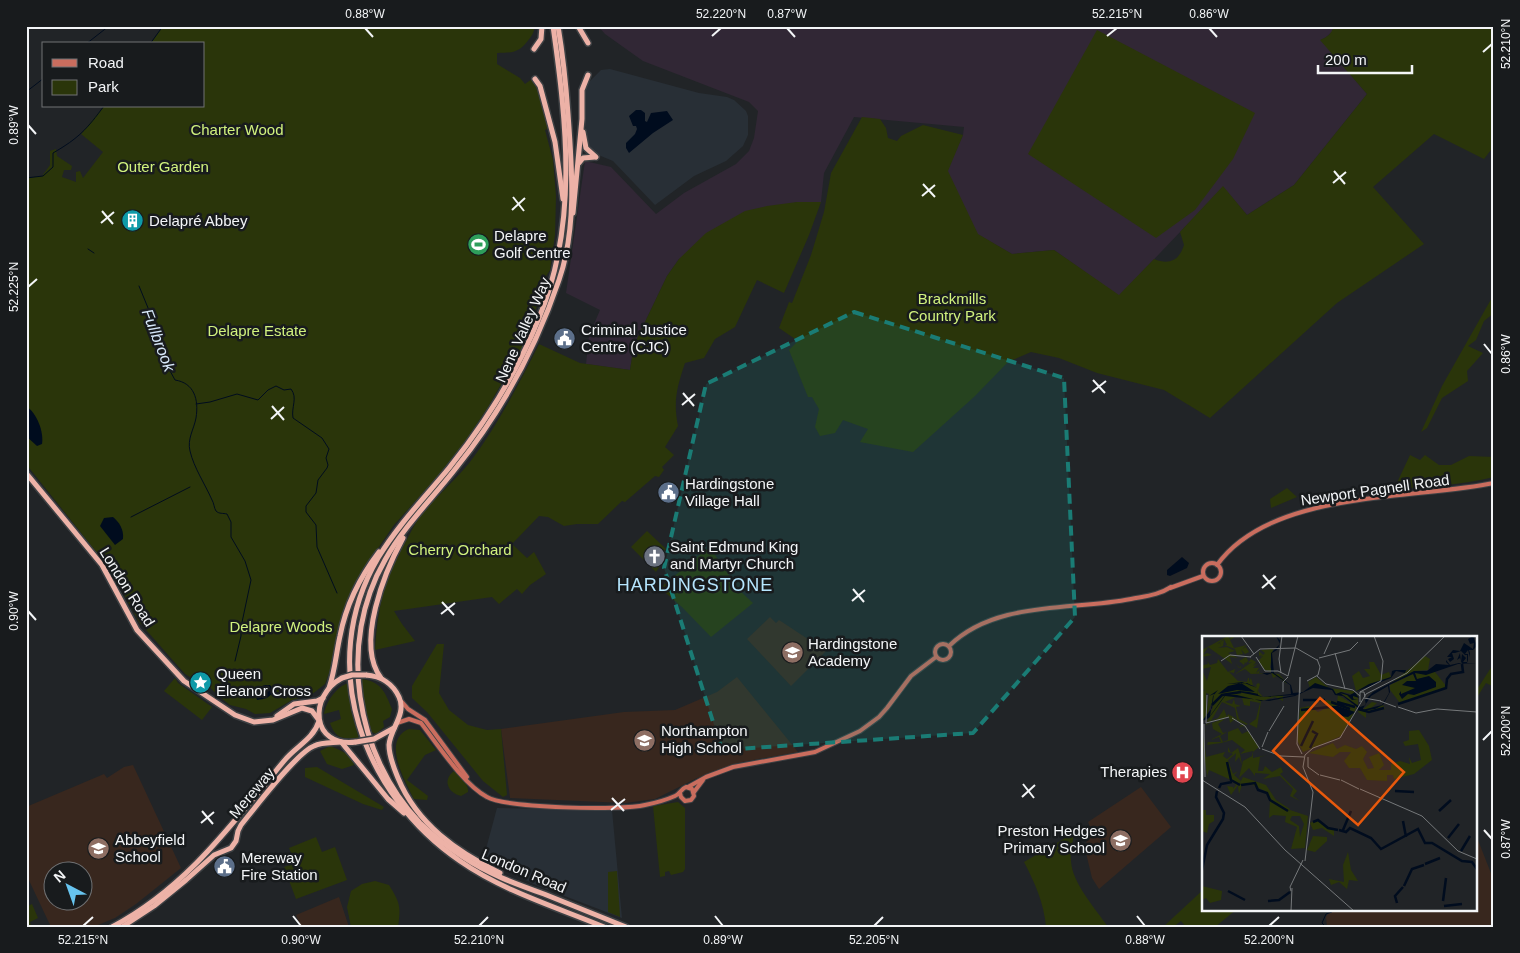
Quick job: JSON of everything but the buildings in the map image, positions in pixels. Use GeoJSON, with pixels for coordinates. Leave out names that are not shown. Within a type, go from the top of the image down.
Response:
{"type":"FeatureCollection","features":[{"type":"Feature","properties":{"kind":"highway"},"geometry":{"type":"LineString","coordinates":[[534,49],[541,38],[542,26]]}},
{"type":"Feature","properties":{"kind":"highway","name":"Nene Valley Way"},"geometry":{"type":"LineString","coordinates":[[353,629],[365,585],[378,558],[393,536],[485,422],[519,363],[540,318],[554,276],[560,253],[567,190],[566,154],[553,26]]}},
{"type":"Feature","properties":{"kind":"highway","name":"Nene Valley Way"},"geometry":{"type":"LineString","coordinates":[[360,630],[377,576],[394,546],[414,518],[455,470],[506,397],[523,366],[560,278],[570,226],[571,166],[563,56],[558,26]]}},
{"type":"Feature","properties":{"kind":"highway"},"geometry":{"type":"LineString","coordinates":[[578,26],[588,44]]}},
{"type":"Feature","properties":{"kind":"highway"},"geometry":{"type":"LineString","coordinates":[[570,226],[574,207],[582,119],[582,90],[588,75]]}},
{"type":"Feature","properties":{"kind":"highway"},"geometry":{"type":"LineString","coordinates":[[535,79],[542,95],[558,155],[564,222]]}},
{"type":"Feature","properties":{"kind":"highway"},"geometry":{"type":"LineString","coordinates":[[578,163],[583,158],[596,157],[586,148],[582,119]]}},
{"type":"Feature","properties":{"kind":"highway","name":"London Road"},"geometry":{"type":"LineString","coordinates":[[26,473],[102,565],[137,630],[172,669],[197,691],[235,715],[254,722],[273,720],[302,708],[312,711],[319,720]]}},
{"type":"Feature","properties":{"kind":"highway"},"geometry":{"type":"LineString","coordinates":[[417,826],[388,798],[342,742],[328,735],[319,720],[319,712],[334,673],[343,622],[359,583],[395,530],[427,495]]}},
{"type":"Feature","properties":{"kind":"highway"},"geometry":{"type":"LineString","coordinates":[[414,518],[389,565],[377,597],[373,621],[372,654],[375,670],[395,691],[400,700],[400,714],[389,745],[392,763],[406,796],[426,822],[452,845],[479,863],[522,886]]}},
{"type":"Feature","properties":{"kind":"highway","name":"London Road"},"geometry":{"type":"LineString","coordinates":[[353,629],[350,660],[351,682],[353,701],[361,734],[366,748],[386,786],[417,826],[443,849],[477,872],[604,927]]}},
{"type":"Feature","properties":{"kind":"highway","name":"London Road"},"geometry":{"type":"LineString","coordinates":[[360,630],[357,660],[358,682],[362,708],[373,746],[383,770],[420,822],[447,846],[477,866],[626,927]]}},
{"type":"Feature","properties":{"kind":"highway"},"geometry":{"type":"LineString","coordinates":[[329,688],[342,678],[352,675],[381,678]]}},
{"type":"Feature","properties":{"kind":"highway"},"geometry":{"type":"LineString","coordinates":[[273,720],[294,704],[317,701],[323,698]]}},
{"type":"Feature","properties":{"kind":"highway","name":"Mereway"},"geometry":{"type":"LineString","coordinates":[[112,927],[148,904],[204,857],[254,799],[285,759],[313,735],[319,720]]}},
{"type":"Feature","properties":{"kind":"highway"},"geometry":{"type":"LineString","coordinates":[[342,742],[374,739],[396,725]]}},
{"type":"Feature","properties":{"kind":"highway","name":"Mereway"},"geometry":{"type":"LineString","coordinates":[[122,927],[154,906],[214,855],[231,848],[236,842],[241,825],[308,749],[320,744],[342,742]]}},
{"type":"Feature","properties":{"kind":"main road","name":"Newport Pagnell Road"},"geometry":{"type":"LineString","coordinates":[[1217,565],[1227,553],[1251,534],[1291,514],[1346,502],[1494,483]]}},
{"type":"Feature","properties":{"kind":"main road"},"geometry":{"type":"LineString","coordinates":[[1212,563],[1217,565],[1221,571],[1217,580],[1211,581],[1203,576],[1203,570],[1212,563]]}},
{"type":"Feature","properties":{"kind":"main road"},"geometry":{"type":"LineString","coordinates":[[948,646],[966,630],[990,620],[1033,611],[1114,602],[1147,596],[1203,576]]}},
{"type":"Feature","properties":{"kind":"main road"},"geometry":{"type":"LineString","coordinates":[[941,644],[948,646],[951,651],[948,658],[942,660],[936,657],[934,652],[937,646],[941,644]]}},
{"type":"Feature","properties":{"kind":"main road"},"geometry":{"type":"LineString","coordinates":[[396,725],[409,720],[421,723],[472,785],[492,800],[512,804],[625,808],[668,799],[680,793],[682,789],[706,777],[748,764],[815,752],[860,731],[883,712],[911,676],[936,657]]}},
{"type":"Feature","properties":{"kind":"main road"},"geometry":{"type":"LineString","coordinates":[[400,700],[408,709],[425,720],[472,785]]}},
{"type":"Feature","properties":{"kind":"main road"},"geometry":{"type":"LineString","coordinates":[[668,799],[691,800],[694,798],[694,792],[706,777]]}},
{"type":"Feature","properties":{"kind":"main road"},"geometry":{"type":"LineString","coordinates":[[688,787],[694,792]]}},
{"type":"Feature","properties":{"kind":"main road"},"geometry":{"type":"LineString","coordinates":[[680,793],[682,799]]}},
{"type":"Feature","properties":{"kind":"highlighted area"},"geometry":{"type":"Polygon","coordinates":[[[854,312],[1064,378],[1075,617],[973,733],[722,750],[664,568],[706,384],[854,312]]]}},
{"type":"Feature","properties":{"kind":"shaded area"},"geometry":{"type":"Polygon","coordinates":[[[598,26],[1334,26],[1332,32],[1321,40],[1367,94],[1294,185],[1247,215],[1223,187],[1119,296],[1054,250],[1012,254],[977,234],[947,171],[963,135],[964,127],[854,117],[824,173],[821,202],[796,202],[679,259],[667,276],[634,345],[630,370],[586,364],[589,336],[600,310],[566,293],[585,161],[611,167],[656,214],[684,193],[736,164],[749,151],[754,138],[758,111],[749,102],[643,61],[605,34],[598,26]]]}},
{"type":"Feature","properties":{"kind":"shaded area"},"geometry":{"type":"Polygon","coordinates":[[[610,69],[699,93],[727,97],[734,100],[746,111],[748,116],[748,135],[743,146],[726,161],[694,176],[655,205],[613,161],[596,154],[588,148],[586,142],[584,97],[587,84],[601,70],[610,69]]]}},
{"type":"Feature","properties":{"kind":"shaded area","name":"Hardingstone Academy"},"geometry":{"type":"Polygon","coordinates":[[[770,617],[776,623],[779,620],[826,651],[791,686],[747,639],[770,617]]]}},
{"type":"Feature","properties":{"kind":"shaded area","name":"Northampton High School"},"geometry":{"type":"Polygon","coordinates":[[[737,677],[798,752],[742,762],[695,779],[655,799],[625,803],[510,798],[501,729],[624,712],[675,710],[717,692],[737,677]]]}},
{"type":"Feature","properties":{"kind":"shaded area","name":"Abbeyfield School"},"geometry":{"type":"Polygon","coordinates":[[[133,765],[181,868],[136,904],[115,918],[93,927],[51,927],[43,910],[92,910],[92,860],[42,860],[42,908],[26,874],[26,807],[104,774],[107,778],[124,767],[133,765]]]}},
{"type":"Feature","properties":{"kind":"shaded area","name":"Preston Hedges Primary School"},"geometry":{"type":"Polygon","coordinates":[[[1141,787],[1171,827],[1099,889],[1092,878],[1086,853],[1087,834],[1090,831],[1088,822],[1141,787]]]}},
{"type":"Feature","properties":{"kind":"shaded area"},"geometry":{"type":"Polygon","coordinates":[[[497,808],[612,810],[622,918],[536,885],[483,860],[497,808]]]}},
{"type":"Feature","properties":{"kind":"shaded area"},"geometry":{"type":"Polygon","coordinates":[[[1478,840],[1494,881],[1494,927],[1327,927],[1326,917],[1330,910],[1478,910],[1478,840]]]}},
{"type":"Feature","properties":{"kind":"shaded area"},"geometry":{"type":"Polygon","coordinates":[[[339,897],[349,927],[301,927],[296,915],[339,897]]]}},
{"type":"Feature","properties":{"kind":"green space","name":"Delapre Estate"},"geometry":{"type":"Polygon","coordinates":[[[163,26],[535,26],[531,37],[520,49],[508,53],[497,53],[497,64],[520,78],[525,84],[532,79],[546,115],[548,128],[545,130],[553,160],[556,196],[555,235],[550,270],[540,286],[539,301],[526,335],[527,339],[488,407],[464,443],[394,525],[363,570],[344,610],[332,665],[325,684],[311,695],[292,700],[270,713],[255,714],[246,709],[230,705],[217,695],[199,675],[190,677],[185,674],[139,622],[110,569],[26,464],[26,178],[42,176],[50,165],[50,151],[56,149],[57,156],[72,166],[71,170],[64,170],[62,177],[76,182],[76,172],[80,171],[83,178],[103,152],[81,134],[102,108],[205,108],[205,42],[151,42],[163,26]]]}},
{"type":"Feature","properties":{"kind":"green space","name":"Brackmills Country Park"},"geometry":{"type":"Polygon","coordinates":[[[1334,26],[1494,26],[1494,146],[1484,159],[1434,134],[1373,187],[1424,244],[1337,303],[1210,418],[1164,390],[1097,373],[1059,358],[1031,352],[1008,362],[975,396],[913,452],[860,442],[868,429],[843,420],[835,433],[820,436],[815,427],[819,409],[812,397],[808,397],[789,350],[798,341],[779,328],[789,302],[792,303],[811,255],[824,212],[831,173],[862,117],[880,119],[886,128],[888,138],[897,141],[901,136],[923,125],[963,135],[948,171],[978,234],[1012,254],[1054,250],[1119,295],[1154,259],[1164,262],[1173,260],[1179,255],[1184,245],[1180,232],[1223,186],[1247,215],[1294,185],[1367,94],[1320,40],[1329,35],[1334,26]]]}},
{"type":"Feature","properties":{"kind":"green space"},"geometry":{"type":"Polygon","coordinates":[[[1097,30],[1255,113],[1233,159],[1195,210],[1156,238],[1028,154],[1097,30]]]}},
{"type":"Feature","properties":{"kind":"green space","name":"Cherry Orchard"},"geometry":{"type":"Polygon","coordinates":[[[797,202],[821,202],[784,293],[757,280],[735,327],[715,339],[704,358],[685,363],[677,394],[678,426],[665,447],[674,455],[662,467],[664,470],[659,477],[655,476],[625,502],[622,501],[598,524],[564,526],[548,517],[539,516],[512,544],[527,558],[534,552],[546,574],[530,585],[522,594],[517,589],[499,604],[492,597],[394,611],[415,641],[375,650],[380,606],[387,581],[398,555],[419,518],[464,469],[480,448],[507,404],[539,344],[580,363],[630,370],[634,345],[667,276],[679,259],[706,233],[745,211],[797,202]]]}},
{"type":"Feature","properties":{"kind":"green space"},"geometry":{"type":"Polygon","coordinates":[[[1494,294],[1494,313],[1484,321],[1476,340],[1468,346],[1483,353],[1467,371],[1468,381],[1442,398],[1427,428],[1421,432],[1442,386],[1494,294]]]}},
{"type":"Feature","properties":{"kind":"green space"},"geometry":{"type":"Polygon","coordinates":[[[1410,455],[1420,460],[1425,455],[1439,465],[1451,465],[1469,456],[1494,457],[1494,477],[1457,484],[1394,489],[1410,455]]]}},
{"type":"Feature","properties":{"kind":"green space"},"geometry":{"type":"Polygon","coordinates":[[[1287,488],[1297,497],[1271,508],[1270,499],[1287,488]]]}},
{"type":"Feature","properties":{"kind":"green space"},"geometry":{"type":"Polygon","coordinates":[[[647,531],[666,549],[663,552],[666,556],[656,572],[631,547],[647,531]]]}},
{"type":"Feature","properties":{"kind":"green space"},"geometry":{"type":"Polygon","coordinates":[[[708,548],[740,591],[753,603],[711,637],[682,607],[660,588],[708,548]]]}},
{"type":"Feature","properties":{"kind":"green space"},"geometry":{"type":"Polygon","coordinates":[[[437,644],[444,644],[439,693],[449,710],[468,725],[487,730],[501,729],[507,795],[503,797],[483,781],[427,712],[412,698],[412,686],[437,644]]]}},
{"type":"Feature","properties":{"kind":"green space"},"geometry":{"type":"Polygon","coordinates":[[[1492,666],[1494,668],[1494,687],[1486,683],[1478,696],[1478,688],[1492,666]]]}},
{"type":"Feature","properties":{"kind":"green space"},"geometry":{"type":"Polygon","coordinates":[[[175,678],[178,683],[212,707],[202,720],[164,691],[175,678]]]}},
{"type":"Feature","properties":{"kind":"green space"},"geometry":{"type":"Polygon","coordinates":[[[361,679],[378,685],[387,697],[392,709],[390,717],[383,721],[384,727],[376,734],[372,732],[363,702],[361,679]]]}},
{"type":"Feature","properties":{"kind":"green space"},"geometry":{"type":"Polygon","coordinates":[[[348,683],[351,711],[359,739],[341,737],[332,729],[330,723],[341,719],[339,710],[324,714],[332,696],[339,688],[348,683]]]}},
{"type":"Feature","properties":{"kind":"green space"},"geometry":{"type":"Polygon","coordinates":[[[409,729],[420,730],[436,750],[425,755],[407,780],[428,796],[427,800],[414,799],[405,782],[398,761],[397,742],[401,734],[409,729]]]}},
{"type":"Feature","properties":{"kind":"green space"},"geometry":{"type":"Polygon","coordinates":[[[330,746],[348,755],[354,765],[342,769],[327,764],[320,751],[330,746]]]}},
{"type":"Feature","properties":{"kind":"green space"},"geometry":{"type":"Polygon","coordinates":[[[317,767],[384,807],[382,810],[363,804],[305,777],[305,768],[317,767]]]}},
{"type":"Feature","properties":{"kind":"green space"},"geometry":{"type":"Polygon","coordinates":[[[454,771],[464,780],[468,789],[468,792],[461,796],[453,792],[448,786],[448,778],[454,771]]]}},
{"type":"Feature","properties":{"kind":"green space"},"geometry":{"type":"Polygon","coordinates":[[[678,802],[685,808],[685,869],[683,872],[671,875],[669,871],[665,872],[665,876],[660,877],[653,806],[678,802]]]}},
{"type":"Feature","properties":{"kind":"green space"},"geometry":{"type":"Polygon","coordinates":[[[1074,833],[1071,854],[1072,869],[1080,887],[1108,927],[1046,927],[1038,893],[1024,862],[1074,833]]]}},
{"type":"Feature","properties":{"kind":"green space"},"geometry":{"type":"Polygon","coordinates":[[[316,837],[322,852],[335,847],[347,880],[296,899],[284,867],[295,863],[289,848],[316,837]]]}},
{"type":"Feature","properties":{"kind":"green space"},"geometry":{"type":"Polygon","coordinates":[[[617,871],[620,917],[608,912],[608,872],[617,871]]]}},
{"type":"Feature","properties":{"kind":"green space"},"geometry":{"type":"Polygon","coordinates":[[[375,881],[389,885],[395,896],[399,905],[398,927],[351,927],[347,907],[351,891],[362,884],[375,881]]]}},
{"type":"Feature","properties":{"kind":"green space"},"geometry":{"type":"Polygon","coordinates":[[[1202,891],[1202,910],[1236,910],[1215,927],[1186,927],[1181,921],[1173,927],[1163,927],[1202,891]]]}},
{"type":"Feature","properties":{"kind":"green space"},"geometry":{"type":"Polygon","coordinates":[[[32,904],[38,918],[30,922],[31,926],[26,927],[26,907],[32,904]]]}},
{"type":"Feature","properties":{"kind":"water"},"geometry":{"type":"Polygon","coordinates":[[[636,110],[641,110],[645,113],[645,121],[647,122],[651,113],[667,111],[673,120],[653,133],[629,153],[626,143],[635,134],[637,129],[636,126],[633,126],[629,116],[636,110]]]}},
{"type":"Feature","properties":{"kind":"water"},"geometry":{"type":"Polygon","coordinates":[[[26,406],[33,413],[41,429],[42,444],[37,446],[26,436],[26,406]]]}},
{"type":"Feature","properties":{"kind":"water"},"geometry":{"type":"Polygon","coordinates":[[[113,517],[121,526],[123,532],[123,539],[115,545],[100,526],[104,518],[113,517]]]}},
{"type":"Feature","properties":{"kind":"water"},"geometry":{"type":"Polygon","coordinates":[[[1182,557],[1189,563],[1187,568],[1170,576],[1167,575],[1167,570],[1182,557]]]}},
{"type":"Feature","properties":{"kind":"water"},"geometry":{"type":"Polygon","coordinates":[[[270,685],[274,690],[267,698],[257,700],[255,693],[260,687],[270,685]]]}},
{"type":"Feature","properties":{"kind":"waterway"},"geometry":{"type":"LineString","coordinates":[[89,42],[109,26]]}},
{"type":"Feature","properties":{"kind":"waterway"},"geometry":{"type":"LineString","coordinates":[[151,42],[163,26]]}},
{"type":"Feature","properties":{"kind":"waterway"},"geometry":{"type":"LineString","coordinates":[[26,92],[42,80]]}},
{"type":"Feature","properties":{"kind":"waterway"},"geometry":{"type":"LineString","coordinates":[[26,178],[43,176],[53,167],[53,153],[70,143],[93,121],[103,108]]}},
{"type":"Feature","properties":{"kind":"waterway"},"geometry":{"type":"LineString","coordinates":[[88,249],[94,253]]}},
{"type":"Feature","properties":{"kind":"waterway","name":"Fullbrook"},"geometry":{"type":"LineString","coordinates":[[139,286],[153,320],[169,369],[175,380],[191,388],[196,398],[197,411],[189,442],[190,451],[216,511],[227,514],[231,522],[231,537],[245,561],[251,580],[235,661]]}},
{"type":"Feature","properties":{"kind":"waterway"},"geometry":{"type":"LineString","coordinates":[[196,404],[237,394],[258,400],[268,390],[276,386],[284,390],[291,389],[294,396],[293,418],[322,438],[329,449],[326,458],[327,468],[318,480],[316,493],[306,506],[306,512],[316,525],[317,547],[337,593]]}},
{"type":"Feature","properties":{"kind":"waterway"},"geometry":{"type":"LineString","coordinates":[[131,517],[190,487]]}},
{"type":"Feature","properties":{"kind":"waterway"},"geometry":{"type":"LineString","coordinates":[[1326,927],[1322,923],[1326,914],[1333,910]]}},
{"type":"Feature","properties":{"kind":"place","name":"Delapré Abbey"},"geometry":{"type":"Point","coordinates":[133,221]}},
{"type":"Feature","properties":{"kind":"place","name":"Delapre Golf Centre"},"geometry":{"type":"Point","coordinates":[478,245]}},
{"type":"Feature","properties":{"kind":"place","name":"Criminal Justice Centre (CJC)"},"geometry":{"type":"Point","coordinates":[565,339]}},
{"type":"Feature","properties":{"kind":"place","name":"Hardingstone Village Hall"},"geometry":{"type":"Point","coordinates":[669,493]}},
{"type":"Feature","properties":{"kind":"place","name":"Saint Edmund King and Martyr Church"},"geometry":{"type":"Point","coordinates":[654,556]}},
{"type":"Feature","properties":{"kind":"place","name":"Hardingstone Academy"},"geometry":{"type":"Point","coordinates":[792,653]}},
{"type":"Feature","properties":{"kind":"place","name":"Queen Eleanor Cross"},"geometry":{"type":"Point","coordinates":[200,683]}},
{"type":"Feature","properties":{"kind":"place","name":"Northampton High School"},"geometry":{"type":"Point","coordinates":[645,740]}},
{"type":"Feature","properties":{"kind":"place","name":"Therapies"},"geometry":{"type":"Point","coordinates":[1183,772]}},
{"type":"Feature","properties":{"kind":"place","name":"Preston Hedges Primary School"},"geometry":{"type":"Point","coordinates":[1121,840]}},
{"type":"Feature","properties":{"kind":"place","name":"Abbeyfield School"},"geometry":{"type":"Point","coordinates":[99,849]}},
{"type":"Feature","properties":{"kind":"place","name":"Mereway Fire Station"},"geometry":{"type":"Point","coordinates":[225,867]}},
{"type":"Feature","properties":{"kind":"district","name":"HARDINGSTONE"},"geometry":{"type":"Point","coordinates":[695,585]}},
{"type":"Feature","properties":{"kind":"park label","name":"Charter Wood"},"geometry":{"type":"Point","coordinates":[237,130]}},
{"type":"Feature","properties":{"kind":"park label","name":"Outer Garden"},"geometry":{"type":"Point","coordinates":[163,167]}},
{"type":"Feature","properties":{"kind":"park label","name":"Delapre Woods"},"geometry":{"type":"Point","coordinates":[281,627]}}]}
